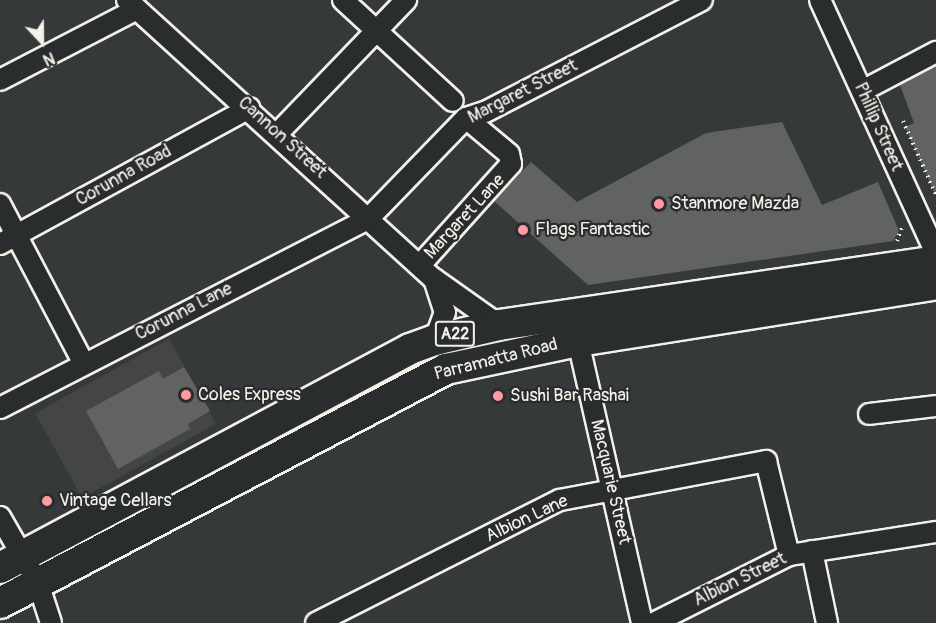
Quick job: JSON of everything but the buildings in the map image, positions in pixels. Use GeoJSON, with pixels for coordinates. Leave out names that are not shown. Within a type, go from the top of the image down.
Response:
{"type":"FeatureCollection","features":[{"type":"Feature","properties":{"kind":"highway","name":"Parramatta Road"},"geometry":{"type":"LineString","coordinates":[[11,562],[410,349],[435,340],[499,325],[936,261]]}},
{"type":"Feature","properties":{"kind":"highway","name":"Parramatta Road"},"geometry":{"type":"LineString","coordinates":[[0,603],[418,381],[476,362],[578,341],[936,285]]}},
{"type":"Feature","properties":{"kind":"street"},"geometry":{"type":"LineString","coordinates":[[343,0],[453,101]]}},
{"type":"Feature","properties":{"kind":"street"},"geometry":{"type":"LineString","coordinates":[[278,134],[406,0]]}},
{"type":"Feature","properties":{"kind":"street","name":"Margaret Street"},"geometry":{"type":"LineString","coordinates":[[369,218],[466,118],[485,112],[702,0]]}},
{"type":"Feature","properties":{"kind":"street","name":"Phillip Street"},"geometry":{"type":"LineString","coordinates":[[820,0],[936,253]]}},
{"type":"Feature","properties":{"kind":"street"},"geometry":{"type":"LineString","coordinates":[[0,80],[132,4]]}},
{"type":"Feature","properties":{"kind":"street","name":"Cannon Street"},"geometry":{"type":"LineString","coordinates":[[132,4],[278,134],[434,279],[499,325]]}},
{"type":"Feature","properties":{"kind":"street"},"geometry":{"type":"LineString","coordinates":[[862,91],[936,52]]}},
{"type":"Feature","properties":{"kind":"street","name":"Corunna Road"},"geometry":{"type":"LineString","coordinates":[[8,239],[249,108]]}},
{"type":"Feature","properties":{"kind":"street","name":"Margaret Lane"},"geometry":{"type":"LineString","coordinates":[[420,265],[511,164],[509,154],[466,118]]}},
{"type":"Feature","properties":{"kind":"street"},"geometry":{"type":"LineString","coordinates":[[0,204],[8,239],[84,364]]}},
{"type":"Feature","properties":{"kind":"street","name":"Corunna Lane"},"geometry":{"type":"LineString","coordinates":[[0,408],[369,218]]}},
{"type":"Feature","properties":{"kind":"street","name":"Cannon Street"},"geometry":{"type":"LineString","coordinates":[[434,279],[445,312],[435,340]]}},
{"type":"Feature","properties":{"kind":"street","name":"Macquarie Street"},"geometry":{"type":"LineString","coordinates":[[578,341],[642,623]]}},
{"type":"Feature","properties":{"kind":"street"},"geometry":{"type":"LineString","coordinates":[[869,414],[936,406]]}},
{"type":"Feature","properties":{"kind":"street","name":"Albion Lane"},"geometry":{"type":"LineString","coordinates":[[316,623],[560,500],[612,488],[766,461],[789,555]]}},
{"type":"Feature","properties":{"kind":"street"},"geometry":{"type":"LineString","coordinates":[[0,517],[11,562],[38,583],[51,623]]}},
{"type":"Feature","properties":{"kind":"street","name":"Albion Street"},"geometry":{"type":"LineString","coordinates":[[654,623],[789,555],[936,532]]}},
{"type":"Feature","properties":{"kind":"street"},"geometry":{"type":"LineString","coordinates":[[812,551],[827,623]]}},
{"type":"Feature","properties":{"kind":"path"},"geometry":{"type":"LineString","coordinates":[[903,121],[936,195]]}},
{"type":"Feature","properties":{"kind":"path"},"geometry":{"type":"LineString","coordinates":[[886,243],[898,241],[903,230],[900,222]]}},
{"type":"Feature","properties":{"kind":"shaded area","name":"Coles Express"},"geometry":{"type":"Polygon","coordinates":[[[169,339],[216,424],[82,498],[35,413],[169,339]]]}},
{"type":"Feature","properties":{"kind":"place","name":"Stanmore Mazda"},"geometry":{"type":"Point","coordinates":[659,204]}},
{"type":"Feature","properties":{"kind":"place","name":"Flags Fantastic"},"geometry":{"type":"Point","coordinates":[523,230]}},
{"type":"Feature","properties":{"kind":"place","name":"Coles Express"},"geometry":{"type":"Point","coordinates":[186,395]}},
{"type":"Feature","properties":{"kind":"place","name":"Sushi Bar Rashai"},"geometry":{"type":"Point","coordinates":[498,396]}},
{"type":"Feature","properties":{"kind":"place","name":"Vintage Cellars"},"geometry":{"type":"Point","coordinates":[47,501]}}]}
